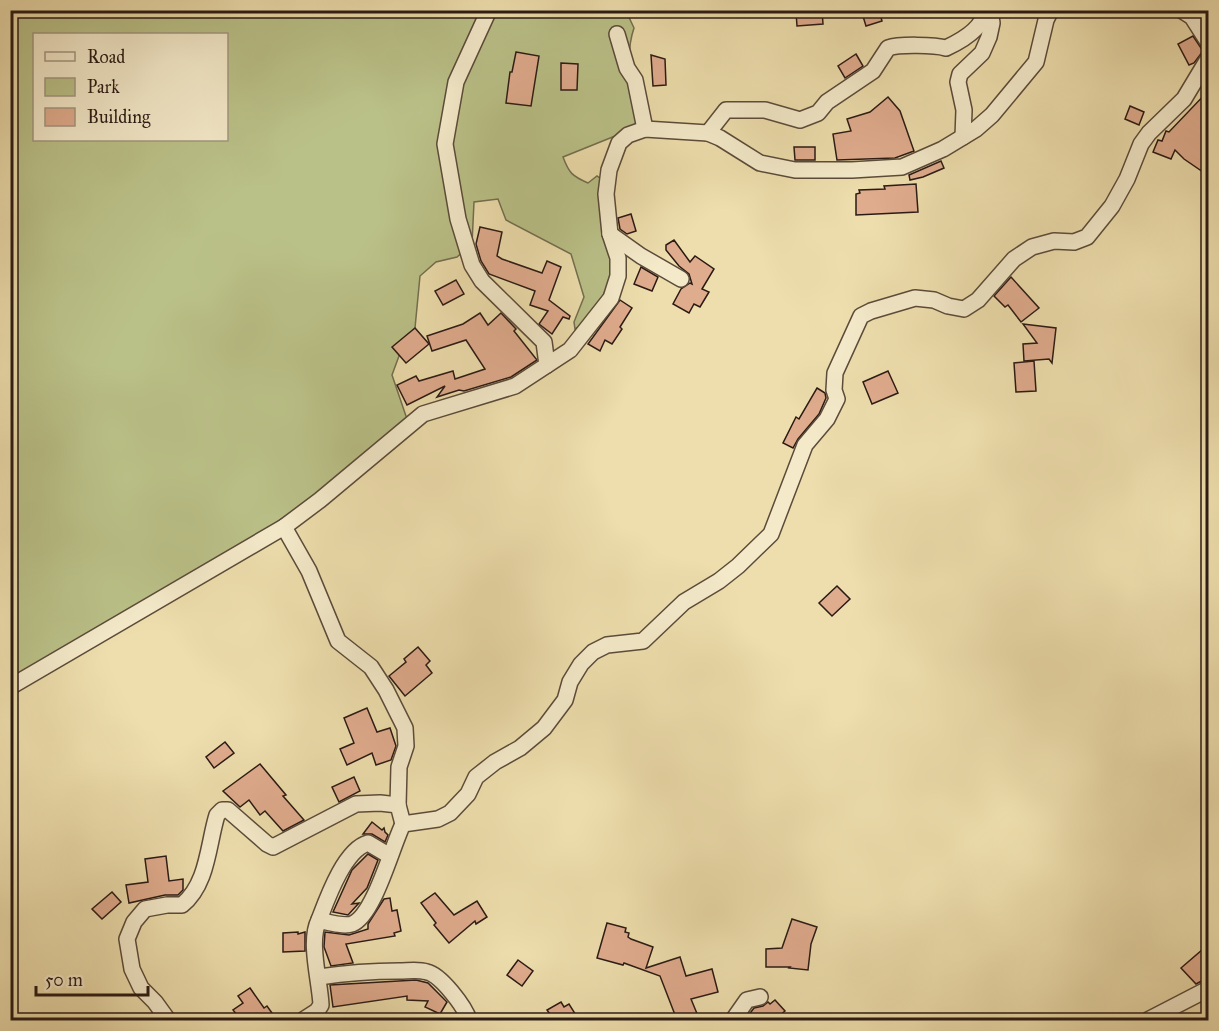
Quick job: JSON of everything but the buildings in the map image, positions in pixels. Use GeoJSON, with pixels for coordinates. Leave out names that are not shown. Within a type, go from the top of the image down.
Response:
{"type":"FeatureCollection","features":[{"type":"Feature","properties":{"kind":"street"},"geometry":{"type":"LineString","coordinates":[[489,10],[456,82],[445,144],[458,219],[472,265],[482,281],[544,342],[547,365]]}},
{"type":"Feature","properties":{"kind":"street"},"geometry":{"type":"LineString","coordinates":[[708,133],[726,110],[765,110],[800,120],[818,113],[828,102],[873,71],[888,48],[907,45],[946,48],[979,27],[984,20],[985,10]]}},
{"type":"Feature","properties":{"kind":"street"},"geometry":{"type":"LineString","coordinates":[[963,137],[964,110],[958,82],[960,74],[982,53],[989,38],[992,23],[990,10]]}},
{"type":"Feature","properties":{"kind":"street"},"geometry":{"type":"LineString","coordinates":[[10,687],[284,527],[423,414],[515,386],[570,350],[611,298],[618,276],[618,258],[610,234],[606,194],[609,170],[619,143],[628,135],[645,129],[708,133],[760,163],[795,170],[902,167],[943,149],[992,115],[1036,62],[1046,20],[1051,10]]}},
{"type":"Feature","properties":{"kind":"street"},"geometry":{"type":"LineString","coordinates":[[1181,10],[1192,17],[1209,42]]}},
{"type":"Feature","properties":{"kind":"street"},"geometry":{"type":"LineString","coordinates":[[617,34],[627,68],[635,80],[645,129]]}},
{"type":"Feature","properties":{"kind":"street"},"geometry":{"type":"LineString","coordinates":[[403,824],[438,819],[450,813],[468,794],[476,777],[495,762],[520,748],[544,728],[565,700],[570,682],[593,652],[607,645],[644,641],[684,602],[738,566],[771,534],[805,446],[827,419],[837,399],[834,390],[836,373],[861,316],[915,298],[933,300],[964,309],[978,300],[1014,258],[1032,247],[1054,241],[1074,242],[1087,237],[1117,197],[1141,144],[1149,133],[1184,99],[1209,59]]}},
{"type":"Feature","properties":{"kind":"street"},"geometry":{"type":"LineString","coordinates":[[610,234],[641,256],[681,279]]}},
{"type":"Feature","properties":{"kind":"street"},"geometry":{"type":"LineString","coordinates":[[284,527],[309,572],[338,641],[371,667],[386,690],[405,728],[406,747],[399,767],[398,805],[403,824],[374,898],[358,920],[348,925],[319,920]]}},
{"type":"Feature","properties":{"kind":"street"},"geometry":{"type":"LineString","coordinates":[[168,1020],[141,988],[132,969],[127,939],[134,922],[145,909],[167,904],[182,905],[192,897],[203,871],[217,815],[222,810],[228,810],[273,847],[356,804],[398,805]]}},
{"type":"Feature","properties":{"kind":"street"},"geometry":{"type":"LineString","coordinates":[[303,1020],[317,1011],[321,1005],[315,947],[316,926],[329,892],[342,868],[357,849],[368,843],[390,856]]}},
{"type":"Feature","properties":{"kind":"street"},"geometry":{"type":"LineString","coordinates":[[319,977],[366,971],[428,972],[437,977],[452,994],[467,1012],[470,1020]]}},
{"type":"Feature","properties":{"kind":"street"},"geometry":{"type":"LineString","coordinates":[[1148,1020],[1209,989]]}},
{"type":"Feature","properties":{"kind":"street"},"geometry":{"type":"LineString","coordinates":[[732,1020],[747,1000],[760,998]]}},
{"type":"Feature","properties":{"kind":"green space"},"geometry":{"type":"Polygon","coordinates":[[[11,11],[626,11],[634,28],[629,65],[640,126],[563,157],[569,170],[578,178],[588,183],[597,176],[601,179],[613,273],[602,298],[582,325],[575,329],[574,322],[584,297],[571,254],[506,220],[498,199],[474,202],[472,244],[457,257],[436,262],[420,276],[415,328],[403,345],[392,375],[407,419],[309,500],[261,533],[30,670],[11,675],[11,11]]]}}]}
